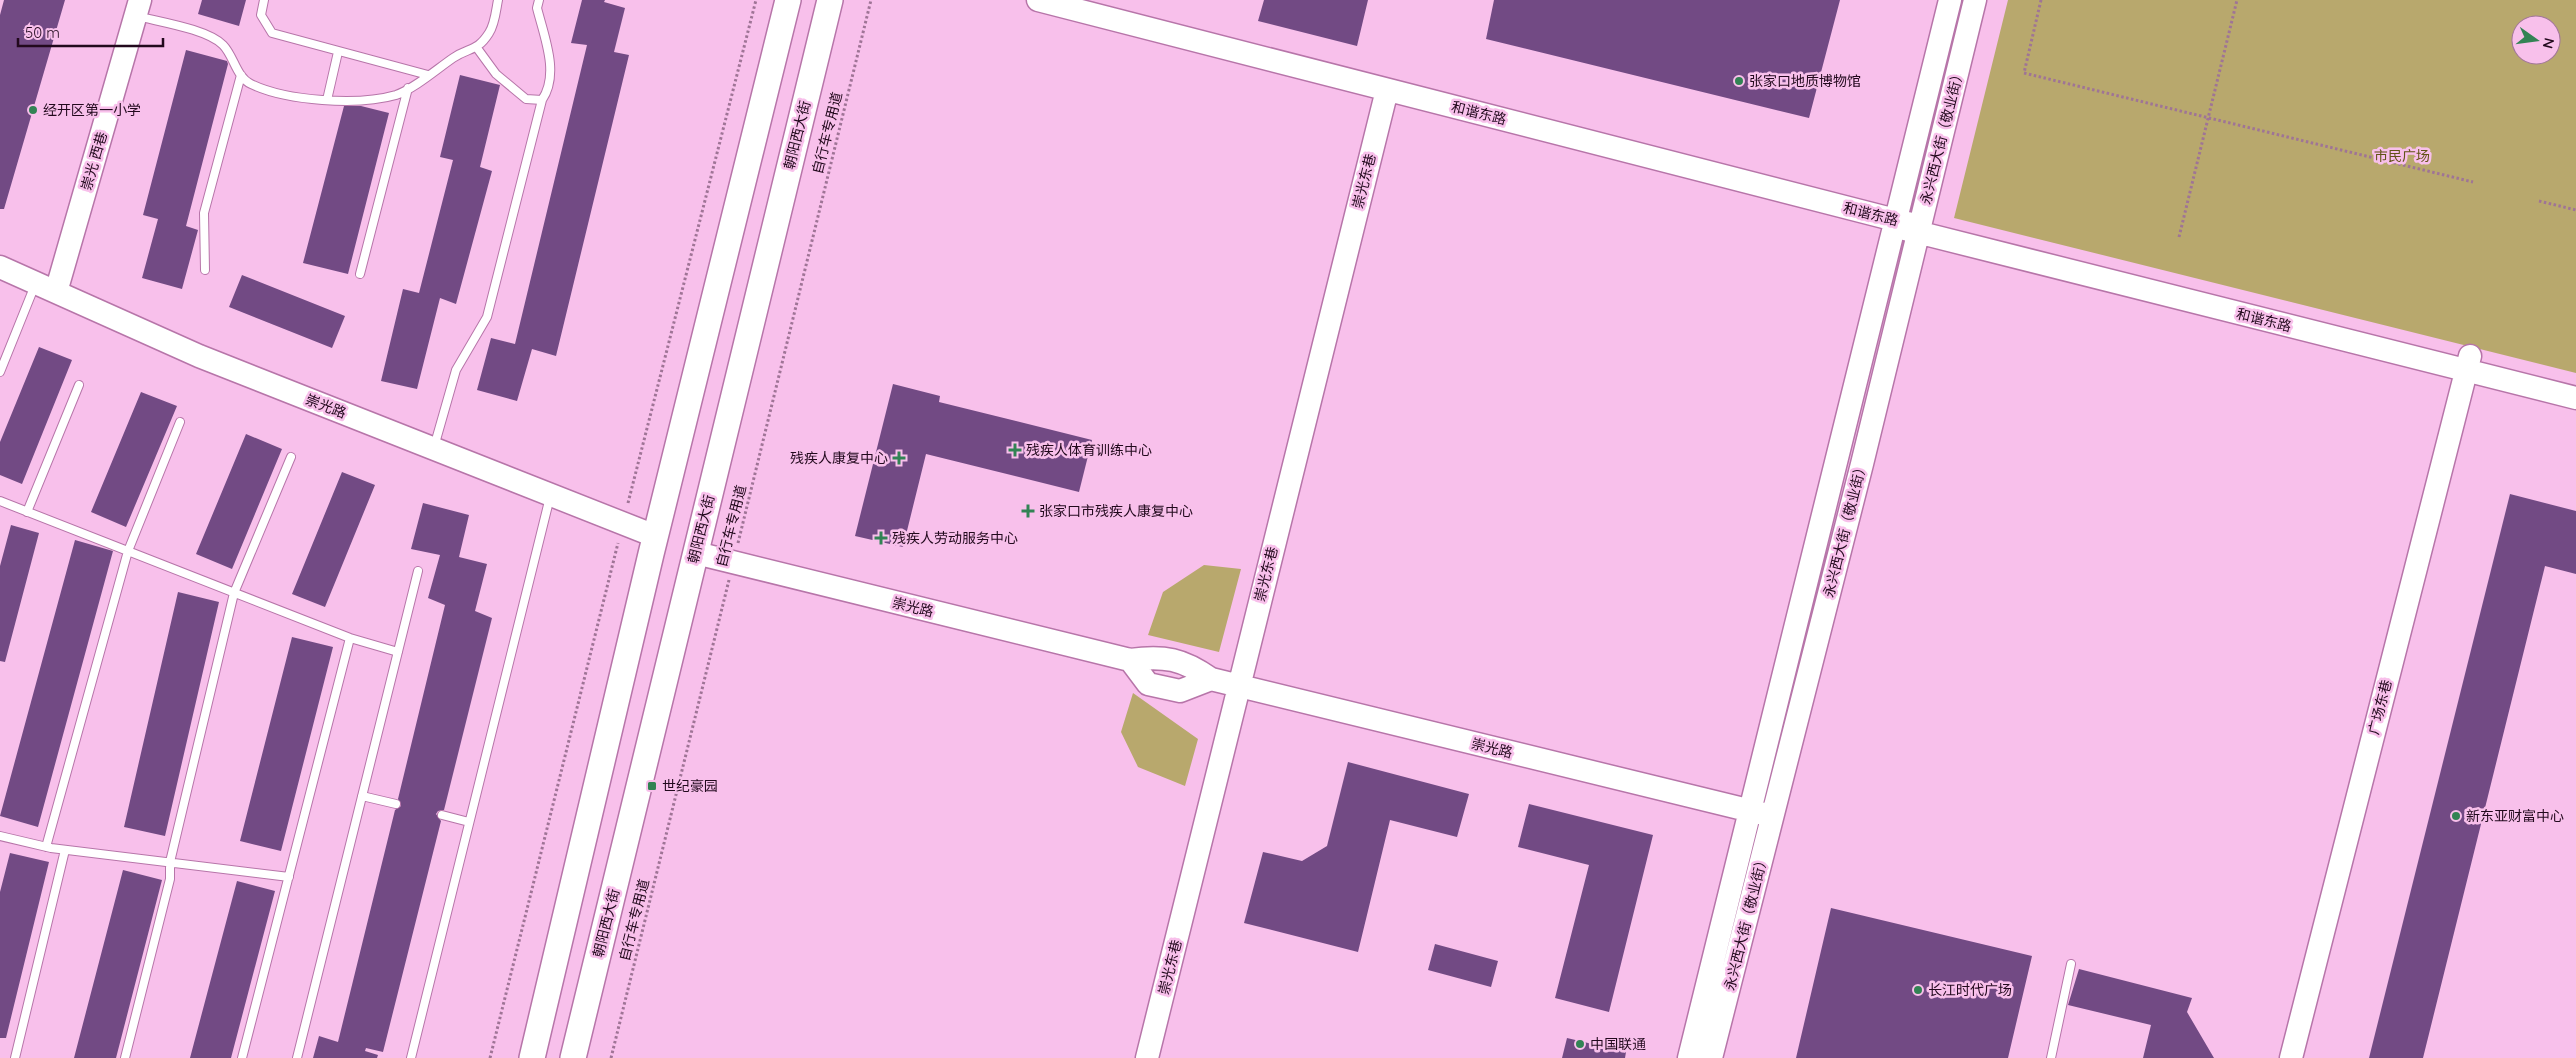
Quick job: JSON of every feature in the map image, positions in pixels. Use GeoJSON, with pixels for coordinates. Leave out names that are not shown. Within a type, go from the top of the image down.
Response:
{"type":"FeatureCollection","features":[{"type":"Feature","properties":{"kind":"main road"},"geometry":{"type":"LineString","coordinates":[[532,1053],[655,536],[788,0]]}},
{"type":"Feature","properties":{"kind":"main road","name":"朝阳西大街"},"geometry":{"type":"LineString","coordinates":[[573,1058],[830,0]]}},
{"type":"Feature","properties":{"kind":"street","name":"和谐东路"},"geometry":{"type":"LineString","coordinates":[[1038,0],[1920,227],[2468,363],[2576,382]]}},
{"type":"Feature","properties":{"kind":"street","name":"永兴西大街（敬业街）"},"geometry":{"type":"LineString","coordinates":[[1689,1058],[1950,0]]}},
{"type":"Feature","properties":{"kind":"street","name":"永兴西大街（敬业街）"},"geometry":{"type":"LineString","coordinates":[[1711,1058],[1920,227],[1975,0]]}},
{"type":"Feature","properties":{"kind":"street","name":"崇光 西巷"},"geometry":{"type":"LineString","coordinates":[[56,292],[138,8]]}},
{"type":"Feature","properties":{"kind":"street","name":"崇光东巷"},"geometry":{"type":"LineString","coordinates":[[1147,1058],[1386,90]]}},
{"type":"Feature","properties":{"kind":"street","name":"崇光路"},"geometry":{"type":"LineString","coordinates":[[0,267],[199,356],[655,536]]}},
{"type":"Feature","properties":{"kind":"street","name":"和谐东路"},"geometry":{"type":"LineString","coordinates":[[2468,363],[2576,398]]}},
{"type":"Feature","properties":{"kind":"street","name":"广场东巷"},"geometry":{"type":"LineString","coordinates":[[2291,1058],[2468,363]]}},
{"type":"Feature","properties":{"kind":"street","name":"崇光路"},"geometry":{"type":"LineString","coordinates":[[696,553],[1130,660],[1156,656],[1190,664],[1211,679],[1772,816]]}},
{"type":"Feature","properties":{"kind":"lane"},"geometry":{"type":"LineString","coordinates":[[264,0],[261,15],[272,33],[428,76]]}},
{"type":"Feature","properties":{"kind":"lane"},"geometry":{"type":"LineString","coordinates":[[138,8],[213,37],[223,45],[235,62],[241,75],[249,83],[264,89],[316,101],[369,99],[397,94],[408,88],[457,56],[477,48],[490,31],[498,0]]}},
{"type":"Feature","properties":{"kind":"lane"},"geometry":{"type":"LineString","coordinates":[[433,448],[456,370],[487,318],[542,100],[549,89],[550,69],[537,8],[539,0]]}},
{"type":"Feature","properties":{"kind":"lane"},"geometry":{"type":"LineString","coordinates":[[477,48],[496,74],[526,99],[542,100]]}},
{"type":"Feature","properties":{"kind":"lane"},"geometry":{"type":"LineString","coordinates":[[327,100],[338,52]]}},
{"type":"Feature","properties":{"kind":"lane"},"geometry":{"type":"LineString","coordinates":[[205,270],[204,213],[241,75]]}},
{"type":"Feature","properties":{"kind":"lane"},"geometry":{"type":"LineString","coordinates":[[360,274],[408,88]]}},
{"type":"Feature","properties":{"kind":"lane"},"geometry":{"type":"LineString","coordinates":[[0,372],[36,283]]}},
{"type":"Feature","properties":{"kind":"lane"},"geometry":{"type":"LineString","coordinates":[[28,512],[79,385]]}},
{"type":"Feature","properties":{"kind":"lane"},"geometry":{"type":"LineString","coordinates":[[46,847],[128,551],[180,422]]}},
{"type":"Feature","properties":{"kind":"lane"},"geometry":{"type":"LineString","coordinates":[[125,1058],[170,879],[170,862],[234,593],[291,457]]}},
{"type":"Feature","properties":{"kind":"lane"},"geometry":{"type":"LineString","coordinates":[[411,1058],[551,495]]}},
{"type":"Feature","properties":{"kind":"lane"},"geometry":{"type":"LineString","coordinates":[[0,501],[350,638],[398,652]]}},
{"type":"Feature","properties":{"kind":"lane"},"geometry":{"type":"LineString","coordinates":[[297,1058],[418,571]]}},
{"type":"Feature","properties":{"kind":"lane"},"geometry":{"type":"LineString","coordinates":[[242,1058],[350,638]]}},
{"type":"Feature","properties":{"kind":"lane"},"geometry":{"type":"LineString","coordinates":[[362,796],[396,804]]}},
{"type":"Feature","properties":{"kind":"lane"},"geometry":{"type":"LineString","coordinates":[[442,816],[469,822]]}},
{"type":"Feature","properties":{"kind":"lane"},"geometry":{"type":"LineString","coordinates":[[0,836],[65,850],[289,876]]}},
{"type":"Feature","properties":{"kind":"lane"},"geometry":{"type":"LineString","coordinates":[[15,1058],[65,850]]}},
{"type":"Feature","properties":{"kind":"lane"},"geometry":{"type":"LineString","coordinates":[[2051,1058],[2071,964]]}},
{"type":"Feature","properties":{"kind":"path","name":"自行车专用道"},"geometry":{"type":"LineString","coordinates":[[611,1058],[871,0]]}},
{"type":"Feature","properties":{"kind":"path"},"geometry":{"type":"LineString","coordinates":[[2041,0],[2024,73],[2473,182]]}},
{"type":"Feature","properties":{"kind":"path"},"geometry":{"type":"LineString","coordinates":[[2179,237],[2237,0]]}},
{"type":"Feature","properties":{"kind":"path"},"geometry":{"type":"LineString","coordinates":[[2539,201],[2576,210]]}},
{"type":"Feature","properties":{"kind":"green space","name":"市民广场"},"geometry":{"type":"Polygon","coordinates":[[[2008,0],[2576,0],[2576,373],[1954,218],[2008,0]]]}},
{"type":"Feature","properties":{"kind":"green space"},"geometry":{"type":"Polygon","coordinates":[[[1204,565],[1241,569],[1219,652],[1148,635],[1163,592],[1204,565]]]}},
{"type":"Feature","properties":{"kind":"green space"},"geometry":{"type":"Polygon","coordinates":[[[1133,693],[1198,739],[1185,786],[1138,767],[1121,732],[1133,693]]]}},
{"type":"Feature","properties":{"kind":"building"},"geometry":{"type":"Polygon","coordinates":[[[4,0],[65,0],[4,209],[0,209],[0,15],[4,0]]]}},
{"type":"Feature","properties":{"kind":"building"},"geometry":{"type":"Polygon","coordinates":[[[202,0],[246,0],[239,26],[198,14],[202,0]]]}},
{"type":"Feature","properties":{"kind":"building"},"geometry":{"type":"Polygon","coordinates":[[[582,0],[605,0],[604,2],[625,8],[614,52],[629,55],[556,356],[532,349],[517,401],[477,390],[491,338],[515,344],[587,45],[571,43],[582,0]]]}},
{"type":"Feature","properties":{"kind":"building"},"geometry":{"type":"Polygon","coordinates":[[[1264,0],[1368,0],[1357,46],[1258,21],[1264,0]]]}},
{"type":"Feature","properties":{"kind":"building","name":"张家口地质博物馆"},"geometry":{"type":"Polygon","coordinates":[[[1494,0],[1840,0],[1809,118],[1486,39],[1494,0]]]}},
{"type":"Feature","properties":{"kind":"building"},"geometry":{"type":"Polygon","coordinates":[[[186,50],[227,61],[228,64],[186,226],[198,230],[182,289],[142,278],[158,219],[143,215],[186,50]]]}},
{"type":"Feature","properties":{"kind":"building"},"geometry":{"type":"Polygon","coordinates":[[[460,75],[500,85],[480,167],[492,171],[456,304],[440,298],[417,389],[381,381],[403,289],[419,293],[453,160],[440,157],[460,75]]]}},
{"type":"Feature","properties":{"kind":"building"},"geometry":{"type":"Polygon","coordinates":[[[344,106],[361,106],[389,113],[348,274],[303,263],[344,106]]]}},
{"type":"Feature","properties":{"kind":"building"},"geometry":{"type":"Polygon","coordinates":[[[242,275],[345,316],[332,348],[229,307],[242,275]]]}},
{"type":"Feature","properties":{"kind":"building"},"geometry":{"type":"Polygon","coordinates":[[[39,347],[72,360],[22,484],[0,475],[0,442],[39,347]]]}},
{"type":"Feature","properties":{"kind":"building"},"geometry":{"type":"Polygon","coordinates":[[[893,384],[940,396],[939,402],[1092,440],[1079,492],[926,454],[903,547],[855,536],[893,384]]]}},
{"type":"Feature","properties":{"kind":"building"},"geometry":{"type":"Polygon","coordinates":[[[141,392],[177,406],[126,527],[91,512],[141,392]]]}},
{"type":"Feature","properties":{"kind":"building"},"geometry":{"type":"Polygon","coordinates":[[[246,434],[282,449],[232,569],[196,554],[246,434]]]}},
{"type":"Feature","properties":{"kind":"building"},"geometry":{"type":"Polygon","coordinates":[[[342,472],[375,485],[325,607],[292,594],[342,472]]]}},
{"type":"Feature","properties":{"kind":"building","name":"新东亚财富中心"},"geometry":{"type":"Polygon","coordinates":[[[2510,494],[2576,511],[2576,574],[2545,566],[2423,1058],[2369,1058],[2510,494]]]}},
{"type":"Feature","properties":{"kind":"building"},"geometry":{"type":"Polygon","coordinates":[[[423,503],[469,515],[459,557],[487,564],[475,611],[492,618],[444,810],[438,811],[436,814],[441,821],[383,1052],[366,1048],[365,1051],[378,1055],[377,1058],[313,1058],[319,1036],[338,1042],[395,810],[401,806],[398,799],[445,605],[428,598],[440,555],[411,549],[423,503]]]}},
{"type":"Feature","properties":{"kind":"building"},"geometry":{"type":"Polygon","coordinates":[[[11,525],[39,533],[5,662],[0,661],[0,566],[11,525]]]}},
{"type":"Feature","properties":{"kind":"building"},"geometry":{"type":"Polygon","coordinates":[[[75,540],[113,551],[38,827],[0,816],[75,540]]]}},
{"type":"Feature","properties":{"kind":"building"},"geometry":{"type":"Polygon","coordinates":[[[178,592],[219,602],[165,836],[124,827],[178,592]]]}},
{"type":"Feature","properties":{"kind":"building"},"geometry":{"type":"Polygon","coordinates":[[[292,637],[333,647],[281,851],[240,841],[292,637]]]}},
{"type":"Feature","properties":{"kind":"building"},"geometry":{"type":"Polygon","coordinates":[[[1348,762],[1469,794],[1457,837],[1390,820],[1358,952],[1244,923],[1263,852],[1302,861],[1327,846],[1348,762]]]}},
{"type":"Feature","properties":{"kind":"building"},"geometry":{"type":"Polygon","coordinates":[[[1529,804],[1653,835],[1609,1012],[1555,998],[1589,865],[1518,847],[1529,804]]]}},
{"type":"Feature","properties":{"kind":"building"},"geometry":{"type":"Polygon","coordinates":[[[10,853],[49,862],[6,1038],[0,1038],[0,892],[10,853]]]}},
{"type":"Feature","properties":{"kind":"building"},"geometry":{"type":"Polygon","coordinates":[[[123,870],[162,880],[116,1058],[74,1058],[123,870]]]}},
{"type":"Feature","properties":{"kind":"building"},"geometry":{"type":"Polygon","coordinates":[[[237,881],[275,891],[231,1058],[190,1058],[237,881]]]}},
{"type":"Feature","properties":{"kind":"building","name":"长江时代广场"},"geometry":{"type":"Polygon","coordinates":[[[1831,908],[2032,956],[2008,1058],[1796,1058],[1831,908]]]}},
{"type":"Feature","properties":{"kind":"building"},"geometry":{"type":"Polygon","coordinates":[[[1435,944],[1498,961],[1491,987],[1428,970],[1435,944]]]}},
{"type":"Feature","properties":{"kind":"building"},"geometry":{"type":"Polygon","coordinates":[[[2079,969],[2192,998],[2187,1012],[2214,1058],[2143,1058],[2151,1025],[2068,1005],[2079,969]]]}},
{"type":"Feature","properties":{"kind":"building","name":"中国联通"},"geometry":{"type":"Polygon","coordinates":[[[1567,1038],[1626,1052],[1625,1058],[1562,1058],[1567,1038]]]}},
{"type":"Feature","properties":{"kind":"place","name":"张家口地质博物馆"},"geometry":{"type":"Point","coordinates":[1739,81]}},
{"type":"Feature","properties":{"kind":"place","name":"经开区第一小学"},"geometry":{"type":"Point","coordinates":[33,110]}},
{"type":"Feature","properties":{"kind":"place","name":"残疾人体育训练中心"},"geometry":{"type":"Point","coordinates":[1015,450]}},
{"type":"Feature","properties":{"kind":"place","name":"残疾人康复中心"},"geometry":{"type":"Point","coordinates":[899,458]}},
{"type":"Feature","properties":{"kind":"place","name":"张家口市残疾人康复中心"},"geometry":{"type":"Point","coordinates":[1028,511]}},
{"type":"Feature","properties":{"kind":"place","name":"残疾人劳动服务中心"},"geometry":{"type":"Point","coordinates":[881,538]}},
{"type":"Feature","properties":{"kind":"place","name":"世纪豪园"},"geometry":{"type":"Point","coordinates":[652,786]}},
{"type":"Feature","properties":{"kind":"place","name":"新东亚财富中心"},"geometry":{"type":"Point","coordinates":[2456,816]}},
{"type":"Feature","properties":{"kind":"place","name":"长江时代广场"},"geometry":{"type":"Point","coordinates":[1918,990]}},
{"type":"Feature","properties":{"kind":"place","name":"中国联通"},"geometry":{"type":"Point","coordinates":[1580,1044]}}]}
